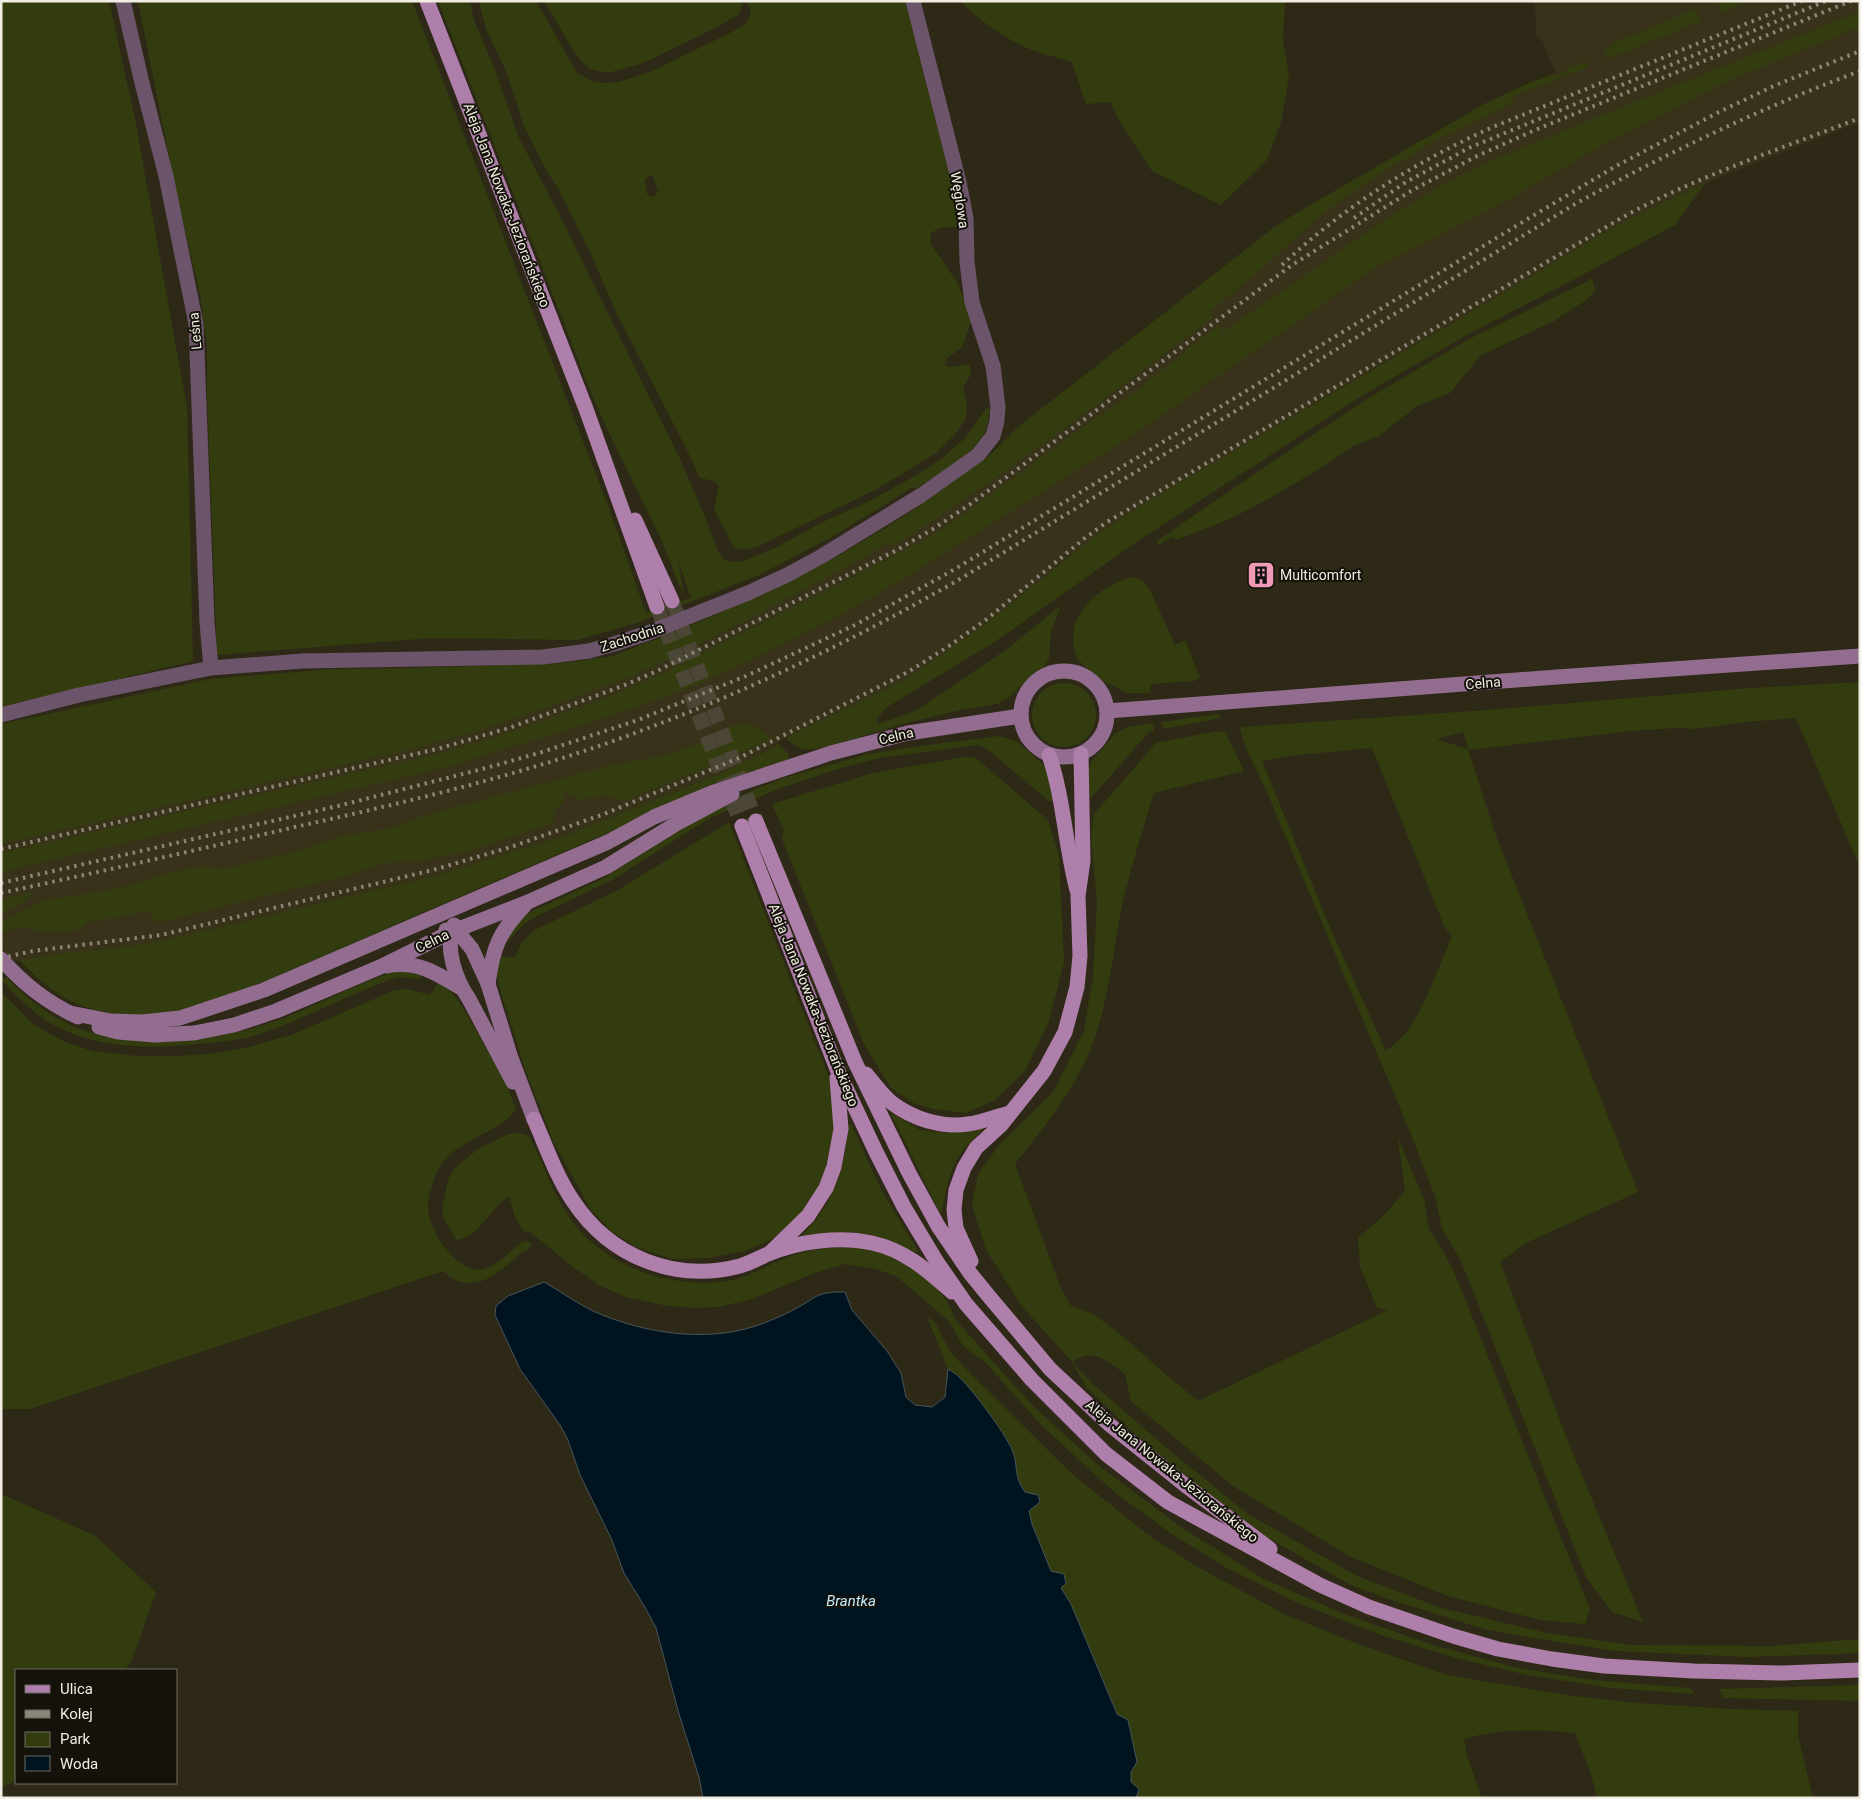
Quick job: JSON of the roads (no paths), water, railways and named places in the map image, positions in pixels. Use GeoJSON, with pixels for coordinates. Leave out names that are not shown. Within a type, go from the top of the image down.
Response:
{"type":"FeatureCollection","features":[{"type":"Feature","properties":{"kind":"main road","name":"Aleja Jana Nowaka-Jeziorańskiego"},"geometry":{"type":"LineString","coordinates":[[427,1],[586,409],[657,607]]}},
{"type":"Feature","properties":{"kind":"main road","name":"Aleja Jana Nowaka-Jeziorańskiego"},"geometry":{"type":"LineString","coordinates":[[586,409],[672,601]]}},
{"type":"Feature","properties":{"kind":"main road"},"geometry":{"type":"LineString","coordinates":[[986,1294],[956,1228],[954,1210],[956,1190],[964,1168],[976,1148],[1001,1125],[1044,1071],[1064,1032],[1071,1011],[1077,987],[1080,956],[1078,896],[1083,861],[1081,754]]}},
{"type":"Feature","properties":{"kind":"main road"},"geometry":{"type":"LineString","coordinates":[[1050,755],[1057,778],[1069,862],[1078,896]]}},
{"type":"Feature","properties":{"kind":"main road","name":"Aleja Jana Nowaka-Jeziorańskiego"},"geometry":{"type":"LineString","coordinates":[[1320,1585],[1240,1527],[1110,1424],[1050,1368],[986,1294],[938,1226],[909,1174],[854,1062],[749,824],[837,1069],[904,1207],[966,1304],[1032,1380],[1106,1454],[1168,1502],[1320,1585],[1369,1607],[1453,1636],[1498,1649],[1604,1666],[1694,1672],[1783,1673],[1860,1670]]}},
{"type":"Feature","properties":{"kind":"main road"},"geometry":{"type":"LineString","coordinates":[[854,1062],[891,1102],[910,1115],[919,1118],[950,1125],[984,1121],[1010,1112]]}},
{"type":"Feature","properties":{"kind":"main road"},"geometry":{"type":"LineString","coordinates":[[769,1254],[808,1216],[826,1188],[834,1166],[841,1129],[837,1069]]}},
{"type":"Feature","properties":{"kind":"main road"},"geometry":{"type":"LineString","coordinates":[[534,1119],[559,1176],[572,1200],[592,1226],[630,1255],[648,1263],[675,1270],[706,1272],[742,1265],[769,1254],[800,1245],[835,1240],[872,1243],[890,1248],[909,1257],[966,1304]]}},
{"type":"Feature","properties":{"kind":"street","name":"Leśna"},"geometry":{"type":"LineString","coordinates":[[123,1],[166,176],[196,324],[207,629],[211,668]]}},
{"type":"Feature","properties":{"kind":"street","name":"Węglowa"},"geometry":{"type":"LineString","coordinates":[[913,1],[959,182],[966,218],[966,262],[969,287],[974,311],[993,366],[998,407],[995,429]]}},
{"type":"Feature","properties":{"kind":"street","name":"Zachodnia"},"geometry":{"type":"LineString","coordinates":[[1,715],[79,695],[211,668],[303,661],[543,657],[589,651],[614,644],[648,633],[748,593],[822,556],[952,475],[978,455],[995,429]]}},
{"type":"Feature","properties":{"kind":"street","name":"Celna"},"geometry":{"type":"LineString","coordinates":[[1107,712],[1587,674],[1860,656]]}},
{"type":"Feature","properties":{"kind":"street"},"geometry":{"type":"LineString","coordinates":[[1059,670],[1072,671],[1090,679],[1104,696],[1107,712],[1104,730],[1099,740],[1081,754],[1065,757],[1050,755],[1032,744],[1026,736],[1021,716],[1023,700],[1031,686],[1041,677],[1059,670]]}},
{"type":"Feature","properties":{"kind":"street","name":"Celna"},"geometry":{"type":"LineString","coordinates":[[70,1013],[111,1021],[142,1022],[180,1018],[264,990],[608,842],[654,817],[714,792],[831,753],[908,732],[1021,716]]}},
{"type":"Feature","properties":{"kind":"street","name":"Celna"},"geometry":{"type":"LineString","coordinates":[[1,959],[38,994],[57,1007],[99,1027],[118,1032],[156,1036],[194,1033],[234,1025],[276,1011],[380,967],[451,932],[528,902],[606,867],[674,825],[775,771]]}},
{"type":"Feature","properties":{"kind":"street"},"geometry":{"type":"LineString","coordinates":[[480,897],[457,918],[451,932],[452,956],[461,988],[469,999],[508,1074],[528,1104]]}},
{"type":"Feature","properties":{"kind":"street"},"geometry":{"type":"LineString","coordinates":[[488,984],[490,964],[496,944],[508,922],[528,902]]}},
{"type":"Feature","properties":{"kind":"street"},"geometry":{"type":"LineString","coordinates":[[400,932],[424,927],[438,928],[462,937],[472,949],[488,984],[534,1119]]}},
{"type":"Feature","properties":{"kind":"street"},"geometry":{"type":"LineString","coordinates":[[380,967],[413,965],[434,971],[461,988]]}},
{"type":"Feature","properties":{"kind":"water","name":"Brantka"},"geometry":{"type":"Polygon","coordinates":[[[544,1282],[587,1308],[613,1319],[634,1326],[678,1334],[722,1333],[744,1329],[784,1315],[818,1295],[845,1292],[852,1310],[887,1351],[901,1373],[906,1397],[915,1405],[932,1407],[945,1397],[948,1369],[957,1375],[982,1403],[1006,1438],[1014,1455],[1018,1477],[1025,1492],[1038,1495],[1040,1502],[1029,1511],[1032,1524],[1051,1571],[1064,1574],[1066,1583],[1061,1588],[1071,1604],[1117,1714],[1128,1720],[1137,1762],[1131,1772],[1131,1782],[1139,1789],[1136,1798],[703,1798],[699,1777],[679,1714],[656,1628],[624,1573],[611,1538],[580,1475],[568,1440],[560,1425],[520,1369],[495,1315],[496,1306],[508,1296],[544,1282]]]}},
{"type":"Feature","properties":{"kind":"tunnel"},"geometry":{"type":"LineString","coordinates":[[672,601],[756,821]]}},
{"type":"Feature","properties":{"kind":"tunnel"},"geometry":{"type":"LineString","coordinates":[[657,607],[742,826]]}},
{"type":"Feature","properties":{"kind":"railway"},"geometry":{"type":"LineString","coordinates":[[1282,265],[1331,223],[1356,205],[1409,170],[1436,155],[1493,127],[1802,1]]}},
{"type":"Feature","properties":{"kind":"railway"},"geometry":{"type":"LineString","coordinates":[[1354,218],[1406,182],[1471,147],[1826,1]]}},
{"type":"Feature","properties":{"kind":"railway"},"geometry":{"type":"LineString","coordinates":[[1,849],[437,749],[509,728],[625,685],[657,671],[897,550],[933,529],[969,505],[1292,265],[1411,191],[1475,157],[1535,130],[1851,1]]}},
{"type":"Feature","properties":{"kind":"railway"},"geometry":{"type":"LineString","coordinates":[[1,883],[338,806],[486,768],[539,753],[638,720],[746,676],[855,625],[955,569],[1616,166],[1719,112],[1776,85],[1860,51]]}},
{"type":"Feature","properties":{"kind":"railway"},"geometry":{"type":"LineString","coordinates":[[1,893],[148,861],[471,785],[557,760],[643,730],[765,680],[883,622],[960,579],[1575,204],[1715,132],[1787,100],[1860,71]]}},
{"type":"Feature","properties":{"kind":"railway"},"geometry":{"type":"LineString","coordinates":[[1,958],[33,951],[161,935],[433,870],[511,847],[604,814],[739,758],[908,672],[987,619],[1107,522],[1623,217],[1651,202],[1710,176],[1860,118]]}},
{"type":"Feature","properties":{"kind":"place","name":"Multicomfort"},"geometry":{"type":"Point","coordinates":[1261,575]}}]}
